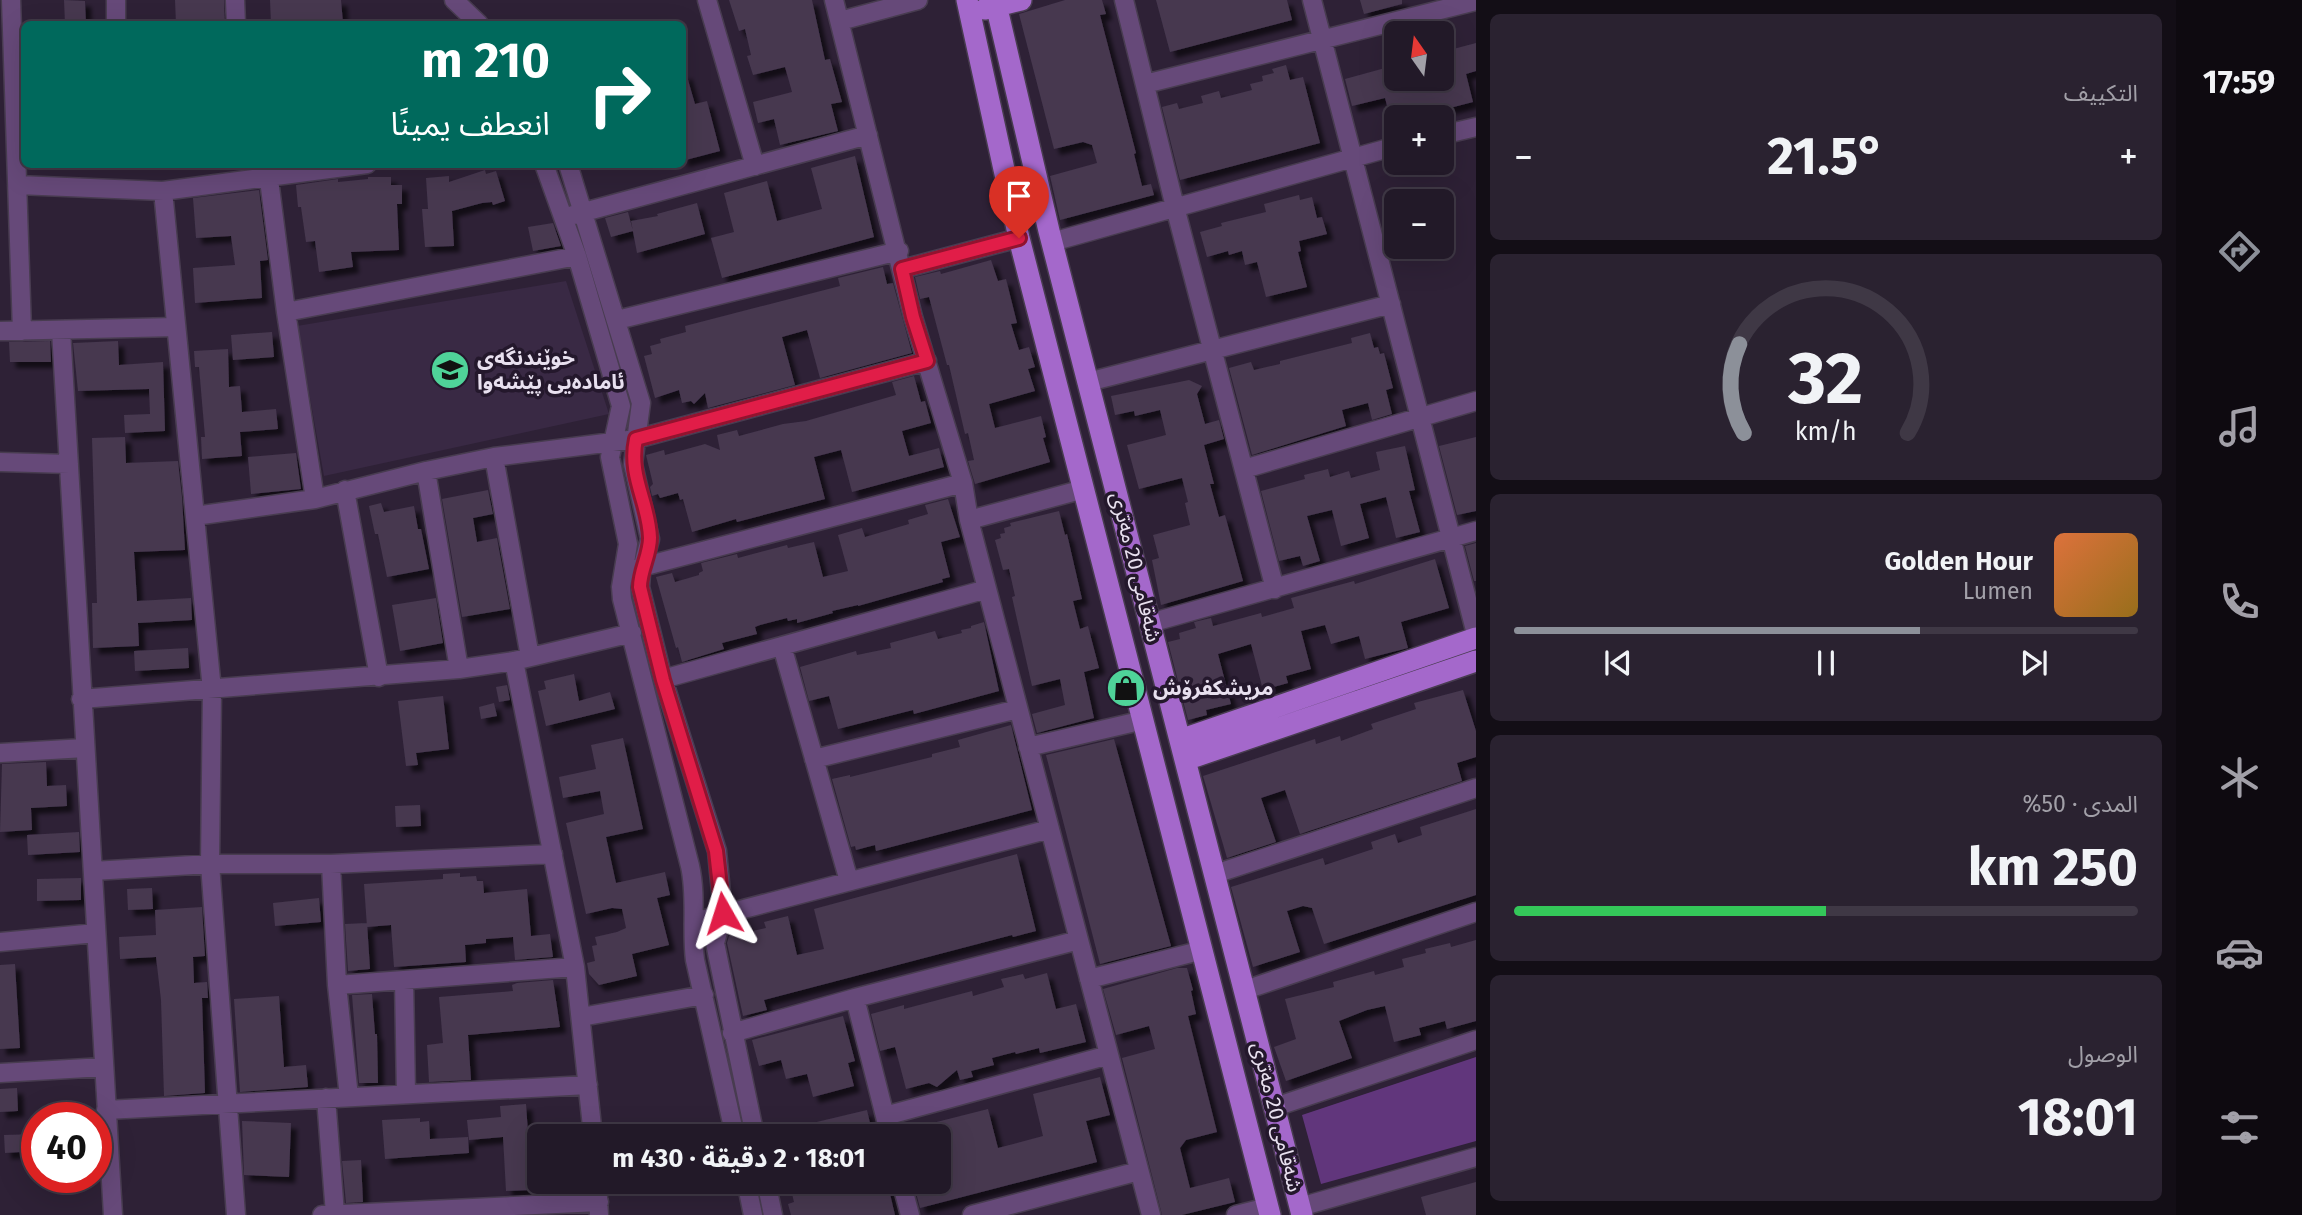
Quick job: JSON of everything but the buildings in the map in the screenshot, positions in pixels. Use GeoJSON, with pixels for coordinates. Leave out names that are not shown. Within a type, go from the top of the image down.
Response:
{"type":"FeatureCollection","features":[{"type":"Feature","properties":{"kind":"main road"},"geometry":{"type":"LineString","coordinates":[[968,7],[1021,0]]}},
{"type":"Feature","properties":{"kind":"main road","name":"شەقامی 20 مەتری"},"geometry":{"type":"LineString","coordinates":[[996,3],[1052,242],[1301,1211]]}},
{"type":"Feature","properties":{"kind":"main road","name":"شەقامی 20 مەتری"},"geometry":{"type":"LineString","coordinates":[[968,7],[1019,238],[1269,1211]]}},
{"type":"Feature","properties":{"kind":"main road"},"geometry":{"type":"LineString","coordinates":[[1109,586],[1139,578]]}},
{"type":"Feature","properties":{"kind":"main road"},"geometry":{"type":"LineString","coordinates":[[1183,750],[1476,636]]}},
{"type":"Feature","properties":{"kind":"main road"},"geometry":{"type":"LineString","coordinates":[[1183,750],[1476,661]]}},
{"type":"Feature","properties":{"kind":"main road"},"geometry":{"type":"LineString","coordinates":[[1174,836],[1203,828]]}},
{"type":"Feature","properties":{"kind":"street"},"geometry":{"type":"LineString","coordinates":[[11,0],[22,331]]}},
{"type":"Feature","properties":{"kind":"street"},"geometry":{"type":"LineString","coordinates":[[116,0],[116,21]]}},
{"type":"Feature","properties":{"kind":"street"},"geometry":{"type":"LineString","coordinates":[[235,0],[236,21]]}},
{"type":"Feature","properties":{"kind":"street"},"geometry":{"type":"LineString","coordinates":[[454,0],[476,21]]}},
{"type":"Feature","properties":{"kind":"street"},"geometry":{"type":"LineString","coordinates":[[707,0],[755,166]]}},
{"type":"Feature","properties":{"kind":"street"},"geometry":{"type":"LineString","coordinates":[[834,0],[913,317],[963,482],[969,520],[1151,1215]]}},
{"type":"Feature","properties":{"kind":"street"},"geometry":{"type":"LineString","coordinates":[[840,21],[918,0]]}},
{"type":"Feature","properties":{"kind":"street"},"geometry":{"type":"LineString","coordinates":[[1124,0],[1275,589]]}},
{"type":"Feature","properties":{"kind":"street"},"geometry":{"type":"LineString","coordinates":[[1312,0],[1476,636]]}},
{"type":"Feature","properties":{"kind":"street"},"geometry":{"type":"LineString","coordinates":[[1145,84],[1476,1]]}},
{"type":"Feature","properties":{"kind":"street"},"geometry":{"type":"LineString","coordinates":[[1454,132],[1476,127]]}},
{"type":"Feature","properties":{"kind":"street"},"geometry":{"type":"LineString","coordinates":[[563,218],[868,135]]}},
{"type":"Feature","properties":{"kind":"street"},"geometry":{"type":"LineString","coordinates":[[1052,242],[1384,149]]}},
{"type":"Feature","properties":{"kind":"street"},"geometry":{"type":"LineString","coordinates":[[18,185],[163,191],[268,170],[301,168]]}},
{"type":"Feature","properties":{"kind":"street"},"geometry":{"type":"LineString","coordinates":[[545,168],[577,256],[621,406],[610,457],[628,544],[621,587],[622,599],[690,866],[694,886],[694,951],[732,1124]]}},
{"type":"Feature","properties":{"kind":"street"},"geometry":{"type":"LineString","coordinates":[[569,168],[641,403],[633,456],[634,472],[650,539],[640,587],[663,680],[716,851],[723,913],[715,943],[752,1124]]}},
{"type":"Feature","properties":{"kind":"street"},"geometry":{"type":"LineString","coordinates":[[268,170],[314,499]]}},
{"type":"Feature","properties":{"kind":"street"},"geometry":{"type":"LineString","coordinates":[[163,191],[212,690],[210,864],[236,1215]]}},
{"type":"Feature","properties":{"kind":"street"},"geometry":{"type":"LineString","coordinates":[[617,320],[900,260],[1019,238]]}},
{"type":"Feature","properties":{"kind":"street"},"geometry":{"type":"LineString","coordinates":[[286,312],[577,256]]}},
{"type":"Feature","properties":{"kind":"street"},"geometry":{"type":"LineString","coordinates":[[1088,382],[1391,304]]}},
{"type":"Feature","properties":{"kind":"street"},"geometry":{"type":"LineString","coordinates":[[0,331],[176,327]]}},
{"type":"Feature","properties":{"kind":"street"},"geometry":{"type":"LineString","coordinates":[[61,330],[106,1102]]}},
{"type":"Feature","properties":{"kind":"street"},"geometry":{"type":"LineString","coordinates":[[195,516],[314,499],[494,457],[636,439],[927,361]]}},
{"type":"Feature","properties":{"kind":"street"},"geometry":{"type":"LineString","coordinates":[[1244,469],[1476,401]]}},
{"type":"Feature","properties":{"kind":"street"},"geometry":{"type":"LineString","coordinates":[[494,457],[522,659],[575,967],[592,1124]]}},
{"type":"Feature","properties":{"kind":"street"},"geometry":{"type":"LineString","coordinates":[[0,462],[69,464]]}},
{"type":"Feature","properties":{"kind":"street"},"geometry":{"type":"LineString","coordinates":[[426,471],[459,669]]}},
{"type":"Feature","properties":{"kind":"street"},"geometry":{"type":"LineString","coordinates":[[624,571],[963,482]]}},
{"type":"Feature","properties":{"kind":"street"},"geometry":{"type":"LineString","coordinates":[[969,520],[1084,489]]}},
{"type":"Feature","properties":{"kind":"street"},"geometry":{"type":"LineString","coordinates":[[345,490],[379,677]]}},
{"type":"Feature","properties":{"kind":"street"},"geometry":{"type":"LineString","coordinates":[[1150,623],[1476,531]]}},
{"type":"Feature","properties":{"kind":"street"},"geometry":{"type":"LineString","coordinates":[[663,680],[987,589]]}},
{"type":"Feature","properties":{"kind":"street"},"geometry":{"type":"LineString","coordinates":[[81,699],[459,669],[522,659],[632,633]]}},
{"type":"Feature","properties":{"kind":"street"},"geometry":{"type":"LineString","coordinates":[[782,646],[849,881]]}},
{"type":"Feature","properties":{"kind":"street"},"geometry":{"type":"LineString","coordinates":[[814,759],[1018,709]]}},
{"type":"Feature","properties":{"kind":"street"},"geometry":{"type":"LineString","coordinates":[[1028,747],[1144,720]]}},
{"type":"Feature","properties":{"kind":"street"},"geometry":{"type":"LineString","coordinates":[[0,753],[85,748]]}},
{"type":"Feature","properties":{"kind":"street"},"geometry":{"type":"LineString","coordinates":[[1215,874],[1476,788]]}},
{"type":"Feature","properties":{"kind":"street"},"geometry":{"type":"LineString","coordinates":[[694,922],[1050,829]]}},
{"type":"Feature","properties":{"kind":"street"},"geometry":{"type":"LineString","coordinates":[[93,871],[210,864],[331,864],[554,854]]}},
{"type":"Feature","properties":{"kind":"street"},"geometry":{"type":"LineString","coordinates":[[331,864],[337,985],[349,1097]]}},
{"type":"Feature","properties":{"kind":"street"},"geometry":{"type":"LineString","coordinates":[[1245,990],[1476,912]]}},
{"type":"Feature","properties":{"kind":"street"},"geometry":{"type":"LineString","coordinates":[[0,942],[96,933]]}},
{"type":"Feature","properties":{"kind":"street"},"geometry":{"type":"LineString","coordinates":[[732,1034],[855,998],[1079,940]]}},
{"type":"Feature","properties":{"kind":"street"},"geometry":{"type":"LineString","coordinates":[[1089,979],[1203,950]]}},
{"type":"Feature","properties":{"kind":"street"},"geometry":{"type":"LineString","coordinates":[[337,985],[575,967]]}},
{"type":"Feature","properties":{"kind":"street"},"geometry":{"type":"LineString","coordinates":[[404,980],[406,1094]]}},
{"type":"Feature","properties":{"kind":"street"},"geometry":{"type":"LineString","coordinates":[[581,1017],[704,995]]}},
{"type":"Feature","properties":{"kind":"street"},"geometry":{"type":"LineString","coordinates":[[855,998],[887,1124]]}},
{"type":"Feature","properties":{"kind":"street"},"geometry":{"type":"LineString","coordinates":[[1275,1107],[1476,1040]]}},
{"type":"Feature","properties":{"kind":"street"},"geometry":{"type":"LineString","coordinates":[[885,1116],[1109,1055]]}},
{"type":"Feature","properties":{"kind":"street"},"geometry":{"type":"LineString","coordinates":[[0,1073],[104,1067]]}},
{"type":"Feature","properties":{"kind":"street"},"geometry":{"type":"LineString","coordinates":[[112,1110],[588,1085]]}},
{"type":"Feature","properties":{"kind":"street"},"geometry":{"type":"LineString","coordinates":[[326,1098],[335,1214]]}},
{"type":"Feature","properties":{"kind":"street"},"geometry":{"type":"LineString","coordinates":[[1301,1211],[1476,1157]]}},
{"type":"Feature","properties":{"kind":"street"},"geometry":{"type":"LineString","coordinates":[[972,1215],[1139,1171]]}},
{"type":"Feature","properties":{"kind":"street"},"geometry":{"type":"LineString","coordinates":[[112,1193],[113,1215]]}},
{"type":"Feature","properties":{"kind":"street"},"geometry":{"type":"LineString","coordinates":[[749,1194],[753,1215]]}},
{"type":"Feature","properties":{"kind":"street"},"geometry":{"type":"LineString","coordinates":[[769,1194],[773,1215]]}},
{"type":"Feature","properties":{"kind":"street"},"geometry":{"type":"LineString","coordinates":[[904,1194],[910,1215]]}},
{"type":"Feature","properties":{"kind":"street"},"geometry":{"type":"LineString","coordinates":[[322,1215],[599,1208]]}},
{"type":"Feature","properties":{"kind":"street"},"geometry":{"type":"LineString","coordinates":[[1236,1215],[1269,1211]]}},
{"type":"Feature","properties":{"kind":"shaded area","name":"خوێندنگەی ئامادەیی پێشەوا"},"geometry":{"type":"Polygon","coordinates":[[[566,281],[609,414],[324,476],[297,326],[566,281]]]}},
{"type":"Feature","properties":{"kind":"shaded area"},"geometry":{"type":"Polygon","coordinates":[[[1476,1057],[1476,1141],[1321,1184],[1302,1115],[1476,1057]]]}},
{"type":"Feature","properties":{"kind":"place","name":"خوێندنگەی ئامادەیی پێشەوا"},"geometry":{"type":"Point","coordinates":[450,370]}},
{"type":"Feature","properties":{"kind":"place","name":"مریشکفرۆش"},"geometry":{"type":"Point","coordinates":[1126,688]}},
{"type":"Feature","properties":{"kind":"route"},"geometry":{"type":"LineString","coordinates":[[723,913],[716,851],[663,680],[640,587],[650,539],[634,472],[636,439],[927,361],[902,269],[1019,238]]}}]}
